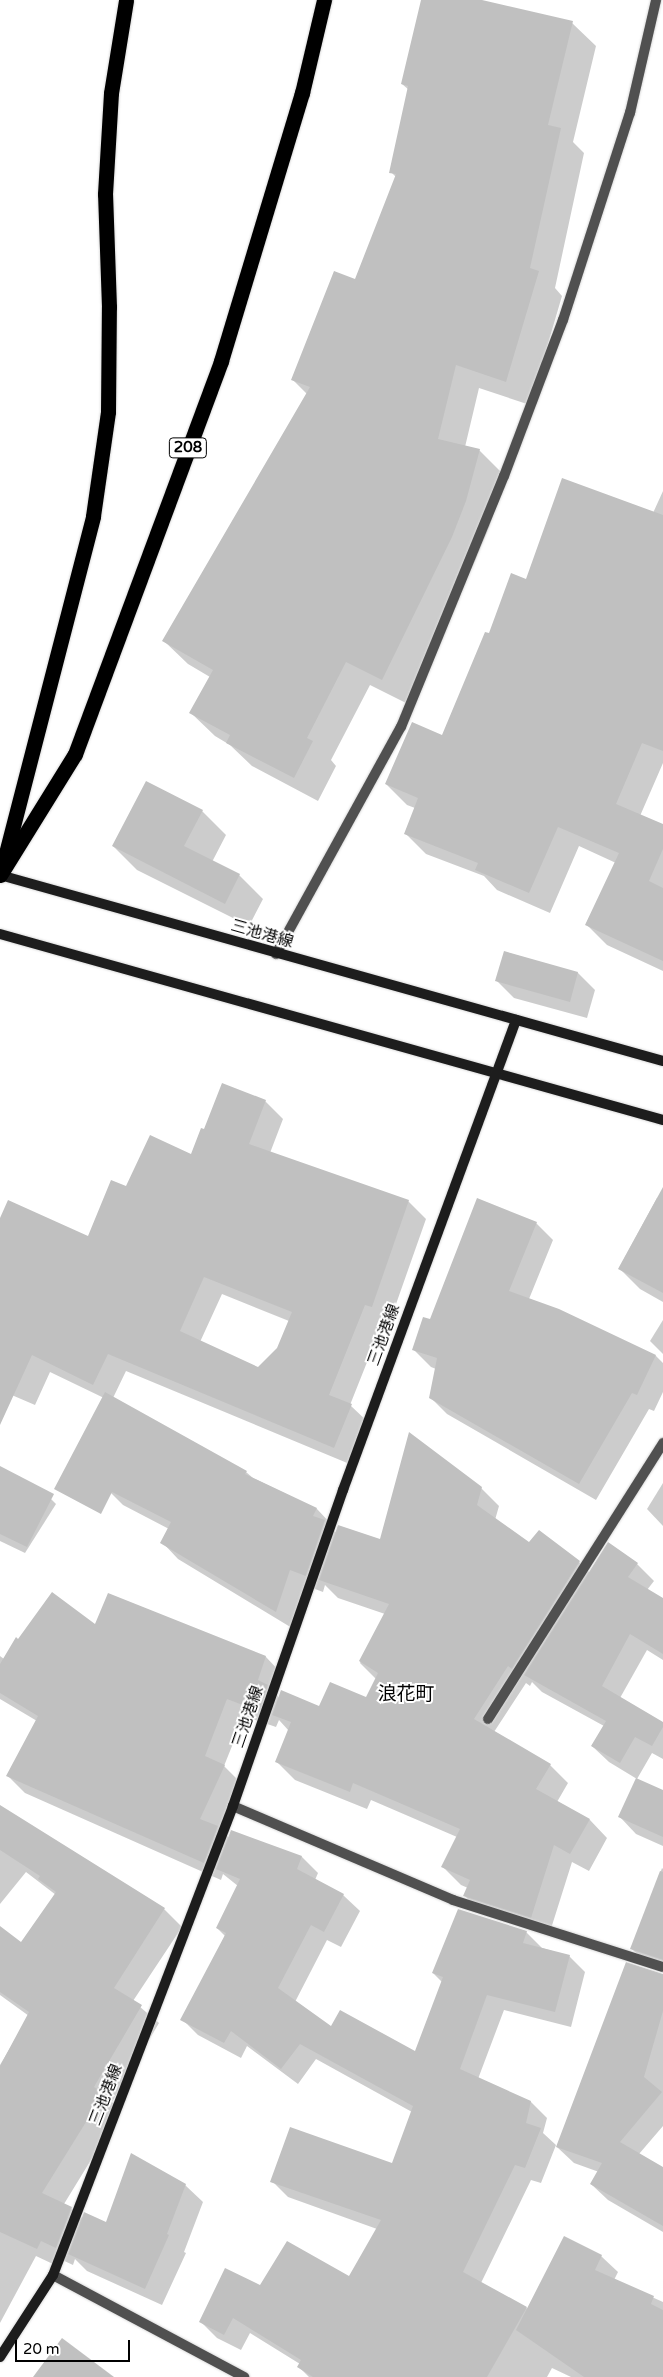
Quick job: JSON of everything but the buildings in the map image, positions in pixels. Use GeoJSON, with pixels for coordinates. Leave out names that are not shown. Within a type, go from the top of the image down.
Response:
{"type":"FeatureCollection","features":[{"type":"Feature","properties":{"kind":"highway"},"geometry":{"type":"LineString","coordinates":[[0,875],[93,516],[108,412],[109,307],[106,194],[111,94],[126,0]]}},
{"type":"Feature","properties":{"kind":"highway","name":"208"},"geometry":{"type":"LineString","coordinates":[[0,875],[75,754],[220,361],[302,94],[324,0]]}},
{"type":"Feature","properties":{"kind":"main road","name":"三池港線"},"geometry":{"type":"LineString","coordinates":[[0,875],[276,954],[663,1061]]}},
{"type":"Feature","properties":{"kind":"main road"},"geometry":{"type":"LineString","coordinates":[[0,934],[663,1120]]}},
{"type":"Feature","properties":{"kind":"main road","name":"三池港線"},"geometry":{"type":"LineString","coordinates":[[0,2358],[53,2275],[233,1806],[342,1490],[516,1020]]}},
{"type":"Feature","properties":{"kind":"street"},"geometry":{"type":"LineString","coordinates":[[276,954],[401,727],[504,476],[563,320],[630,113],[656,0]]}},
{"type":"Feature","properties":{"kind":"street"},"geometry":{"type":"LineString","coordinates":[[488,1719],[663,1442]]}},
{"type":"Feature","properties":{"kind":"street"},"geometry":{"type":"LineString","coordinates":[[233,1806],[453,1900],[663,1967]]}},
{"type":"Feature","properties":{"kind":"street"},"geometry":{"type":"LineString","coordinates":[[53,2275],[244,2377]]}},
{"type":"Feature","properties":{"kind":"district","name":"浪花町"},"geometry":{"type":"Point","coordinates":[406,1695]}}]}
